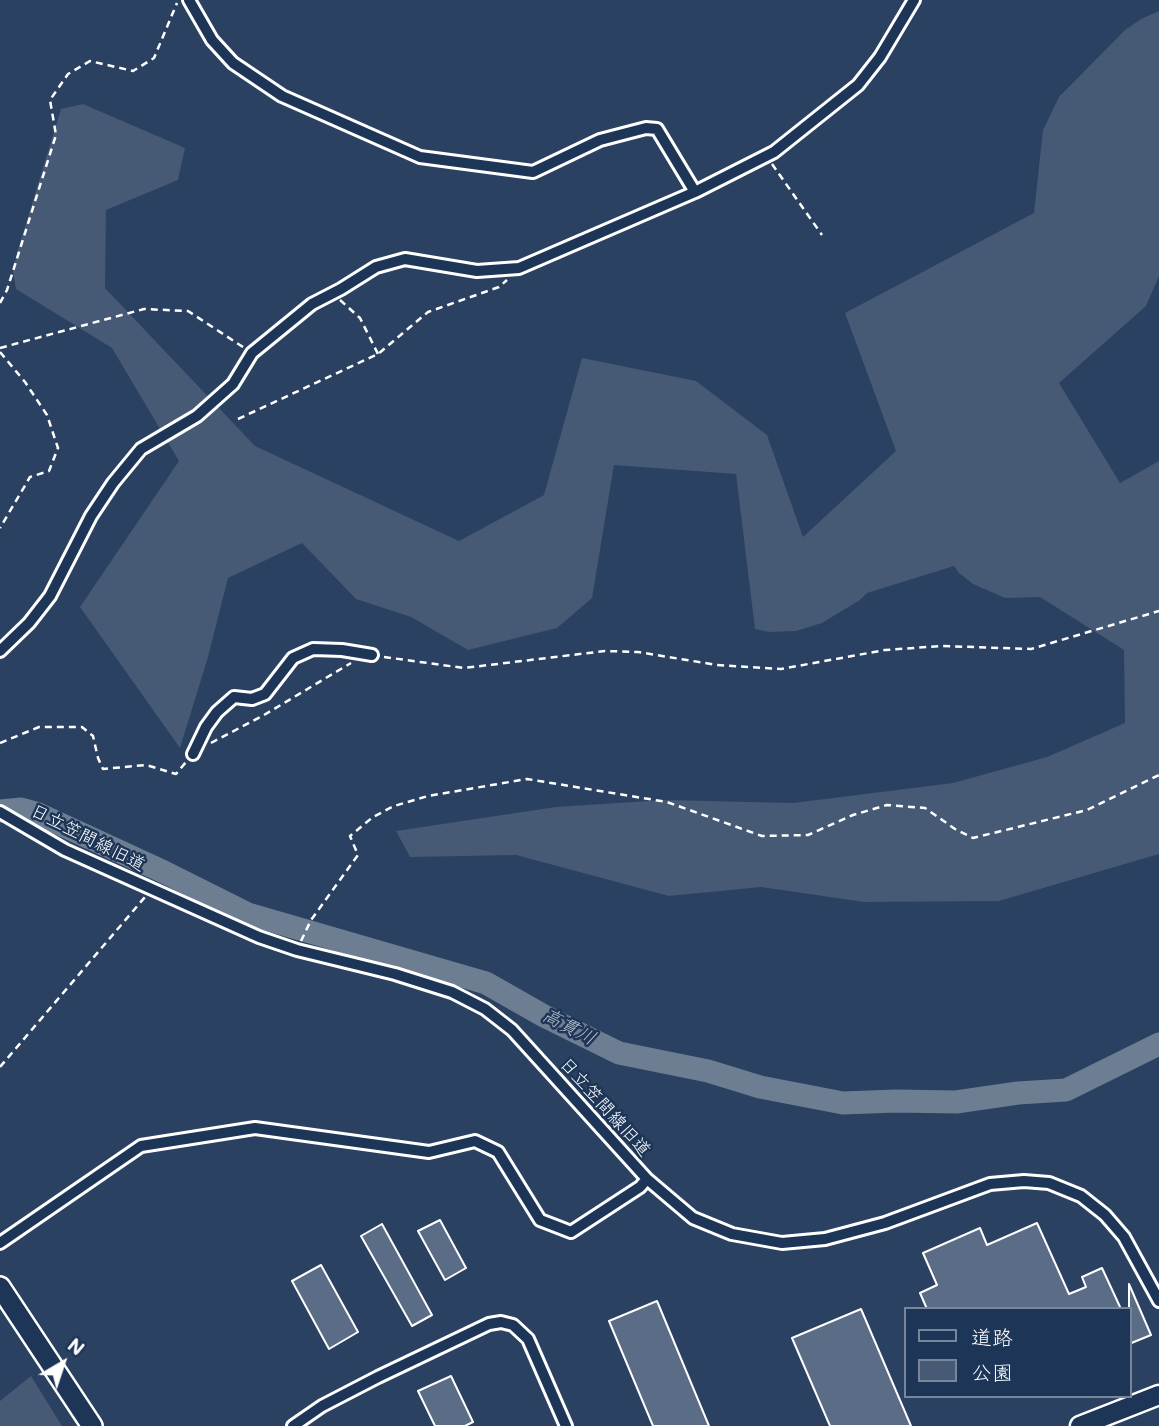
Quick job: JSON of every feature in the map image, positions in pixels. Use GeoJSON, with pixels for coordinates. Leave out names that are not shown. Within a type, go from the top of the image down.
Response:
{"type":"FeatureCollection","features":[{"type":"Feature","properties":{"kind":"highway"},"geometry":{"type":"LineString","coordinates":[[0,1287],[92,1426]]}},
{"type":"Feature","properties":{"kind":"main road"},"geometry":{"type":"LineString","coordinates":[[1080,1426],[1159,1395]]}},
{"type":"Feature","properties":{"kind":"street"},"geometry":{"type":"LineString","coordinates":[[189,0],[212,40],[233,63],[272,90],[420,158],[533,172],[600,140],[646,128],[657,129],[695,192]]}},
{"type":"Feature","properties":{"kind":"street"},"geometry":{"type":"LineString","coordinates":[[0,651],[50,596],[91,516],[141,449],[197,416],[233,384],[251,353],[312,304],[376,267],[405,259],[477,271],[519,268],[695,192],[774,152],[858,85],[880,57],[914,0]]}},
{"type":"Feature","properties":{"kind":"street"},"geometry":{"type":"LineString","coordinates":[[192,754],[217,712],[234,698],[252,699],[265,694],[293,658],[313,649],[372,655]]}},
{"type":"Feature","properties":{"kind":"street","name":"日立笠間線旧道"},"geometry":{"type":"LineString","coordinates":[[1,813],[65,850],[258,937],[296,950],[441,988],[485,1009],[512,1030],[647,1179],[693,1218],[732,1234],[782,1243],[825,1239],[885,1223],[990,1184],[1024,1181],[1049,1183],[1080,1196],[1105,1215],[1124,1237],[1159,1301]]}},
{"type":"Feature","properties":{"kind":"street"},"geometry":{"type":"LineString","coordinates":[[0,1243],[141,1146],[255,1128],[429,1152],[475,1141],[498,1152],[540,1220],[570,1232],[640,1187],[647,1179]]}},
{"type":"Feature","properties":{"kind":"street"},"geometry":{"type":"LineString","coordinates":[[293,1426],[322,1406],[378,1377],[489,1324],[501,1322],[513,1325],[528,1339],[566,1426]]}},
{"type":"Feature","properties":{"kind":"path"},"geometry":{"type":"LineString","coordinates":[[0,303],[7,290],[55,135],[50,100],[68,74],[90,61],[133,71],[155,58],[178,0]]}},
{"type":"Feature","properties":{"kind":"path"},"geometry":{"type":"LineString","coordinates":[[766,156],[822,235]]}},
{"type":"Feature","properties":{"kind":"path"},"geometry":{"type":"LineString","coordinates":[[238,419],[378,354],[428,313],[499,287],[519,268]]}},
{"type":"Feature","properties":{"kind":"path"},"geometry":{"type":"LineString","coordinates":[[332,293],[360,318],[378,354]]}},
{"type":"Feature","properties":{"kind":"path"},"geometry":{"type":"LineString","coordinates":[[0,528],[30,477],[49,471],[58,448],[47,415],[0,350],[144,309],[188,310],[251,353]]}},
{"type":"Feature","properties":{"kind":"path"},"geometry":{"type":"LineString","coordinates":[[0,743],[39,727],[82,727],[93,736],[103,769],[146,765],[176,774],[192,754],[264,715],[346,665],[372,655],[464,668],[605,651],[638,652],[717,665],[781,669],[885,650],[942,646],[1031,649],[1159,611]]}},
{"type":"Feature","properties":{"kind":"path"},"geometry":{"type":"LineString","coordinates":[[303,936],[358,855],[350,836],[373,817],[394,806],[428,796],[527,779],[667,802],[762,836],[808,835],[853,815],[887,805],[925,808],[973,838],[1087,810],[1159,775]]}},
{"type":"Feature","properties":{"kind":"path"},"geometry":{"type":"LineString","coordinates":[[0,1067],[152,889]]}},
{"type":"Feature","properties":{"kind":"green space"},"geometry":{"type":"Polygon","coordinates":[[[1159,11],[1159,276],[1146,306],[1059,383],[1120,483],[1159,461],[1159,854],[999,901],[864,902],[761,887],[669,896],[516,855],[410,857],[396,831],[556,807],[664,800],[793,803],[953,783],[1047,757],[1125,723],[1124,650],[1040,597],[1005,598],[973,584],[954,566],[867,593],[822,623],[796,631],[769,632],[755,629],[736,474],[614,465],[592,598],[557,628],[468,650],[411,617],[356,599],[302,543],[228,578],[208,657],[180,748],[80,607],[179,461],[112,348],[16,289],[13,271],[17,253],[61,109],[83,104],[185,148],[178,180],[106,210],[105,288],[255,446],[459,541],[544,495],[582,358],[696,381],[767,435],[803,537],[896,451],[845,313],[1034,213],[1043,130],[1059,97],[1125,30],[1159,11]]]}},
{"type":"Feature","properties":{"kind":"green space"},"geometry":{"type":"Polygon","coordinates":[[[31,1376],[62,1426],[0,1426],[0,1401],[31,1376]]]}},
{"type":"Feature","properties":{"kind":"building"},"geometry":{"type":"Polygon","coordinates":[[[440,1220],[466,1268],[445,1280],[418,1231],[440,1220]]]}},
{"type":"Feature","properties":{"kind":"building"},"geometry":{"type":"Polygon","coordinates":[[[1037,1223],[1069,1294],[1086,1287],[1082,1277],[1102,1268],[1120,1307],[926,1307],[920,1293],[937,1285],[923,1253],[980,1228],[987,1245],[1037,1223]]]}},
{"type":"Feature","properties":{"kind":"building"},"geometry":{"type":"Polygon","coordinates":[[[382,1224],[432,1315],[412,1326],[361,1236],[382,1224]]]}},
{"type":"Feature","properties":{"kind":"building"},"geometry":{"type":"Polygon","coordinates":[[[321,1265],[358,1332],[329,1349],[292,1281],[321,1265]]]}},
{"type":"Feature","properties":{"kind":"building"},"geometry":{"type":"Polygon","coordinates":[[[1129,1284],[1151,1335],[1131,1343],[1131,1307],[1129,1284]]]}},
{"type":"Feature","properties":{"kind":"building"},"geometry":{"type":"Polygon","coordinates":[[[657,1301],[709,1426],[653,1426],[609,1321],[657,1301]]]}},
{"type":"Feature","properties":{"kind":"building"},"geometry":{"type":"Polygon","coordinates":[[[861,1309],[911,1426],[830,1426],[792,1338],[861,1309]]]}},
{"type":"Feature","properties":{"kind":"building"},"geometry":{"type":"Polygon","coordinates":[[[451,1376],[473,1422],[465,1426],[435,1426],[418,1391],[451,1376]]]}},
{"type":"Feature","properties":{"kind":"waterway","name":"高貫川"},"geometry":{"type":"LineString","coordinates":[[0,811],[21,809],[36,813],[248,914],[486,983],[544,1016],[619,1053],[708,1071],[760,1087],[843,1103],[956,1102],[1018,1093],[1066,1090],[1159,1044]]}}]}
